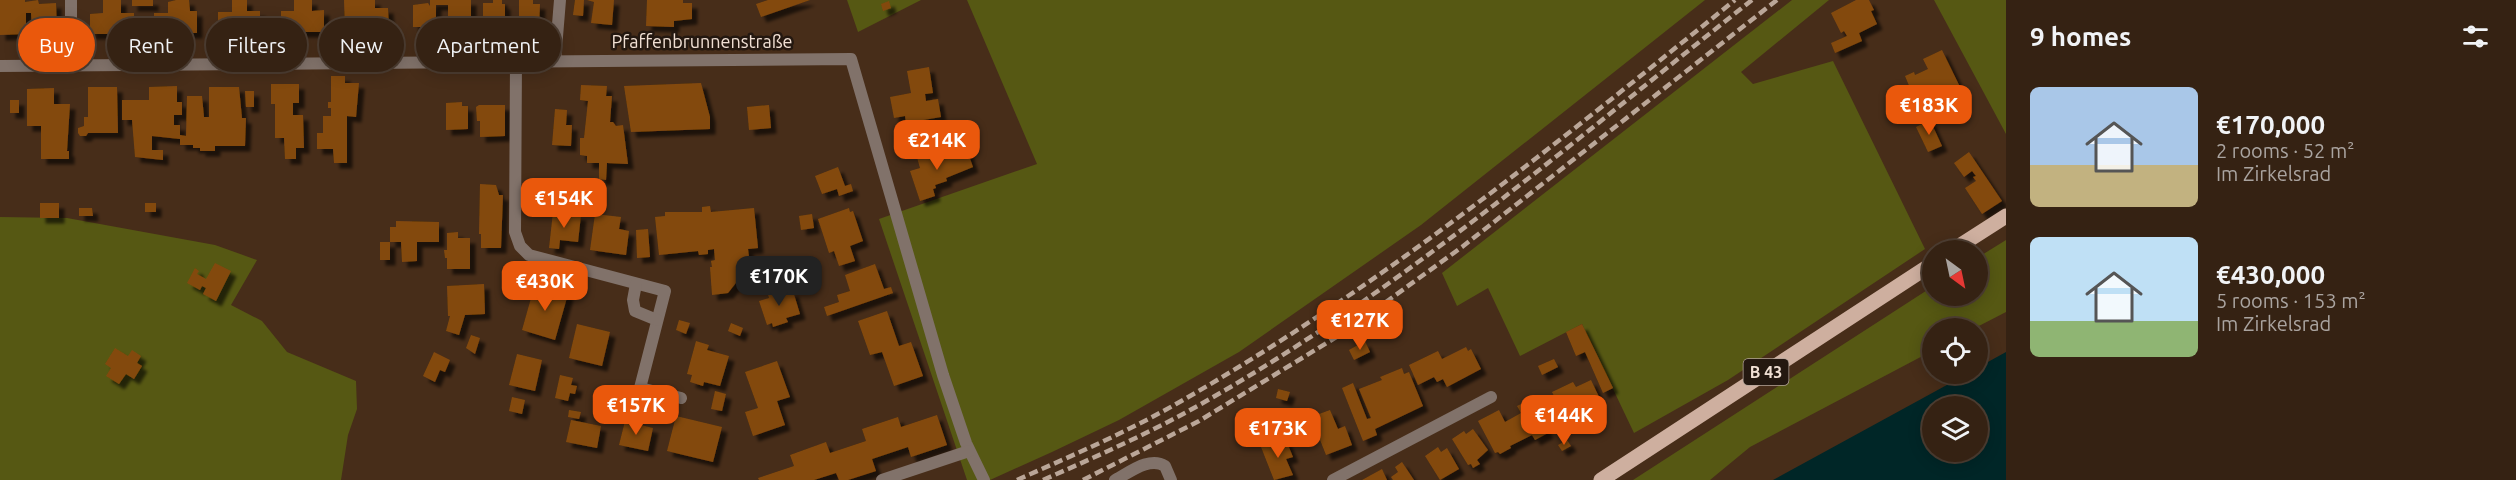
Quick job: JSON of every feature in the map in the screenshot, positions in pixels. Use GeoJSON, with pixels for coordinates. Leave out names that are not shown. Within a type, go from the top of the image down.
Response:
{"type":"FeatureCollection","features":[{"type":"Feature","properties":{"kind":"main road"},"geometry":{"type":"LineString","coordinates":[[1969,240],[2006,216]]}},
{"type":"Feature","properties":{"kind":"main road","name":"B 43"},"geometry":{"type":"LineString","coordinates":[[1601,480],[1922,271]]}},
{"type":"Feature","properties":{"kind":"street"},"geometry":{"type":"LineString","coordinates":[[71,0],[71,18]]}},
{"type":"Feature","properties":{"kind":"street"},"geometry":{"type":"LineString","coordinates":[[558,18],[560,0]]}},
{"type":"Feature","properties":{"kind":"street","name":"Pfaffenbrunnenstraße"},"geometry":{"type":"LineString","coordinates":[[561,60],[851,59],[940,363],[969,451],[984,480]]}},
{"type":"Feature","properties":{"kind":"street","name":"Pfaffenbrunnenstraße"},"geometry":{"type":"LineString","coordinates":[[95,64],[416,61]]}},
{"type":"Feature","properties":{"kind":"street","name":"Pfaffenbrunnenstraße"},"geometry":{"type":"LineString","coordinates":[[0,66],[18,65]]}},
{"type":"Feature","properties":{"kind":"street"},"geometry":{"type":"LineString","coordinates":[[516,72],[515,232],[524,252],[665,291],[640,388],[681,398]]}},
{"type":"Feature","properties":{"kind":"street"},"geometry":{"type":"LineString","coordinates":[[636,284],[633,300],[634,311],[657,320]]}},
{"type":"Feature","properties":{"kind":"street"},"geometry":{"type":"LineString","coordinates":[[1333,480],[1491,398]]}},
{"type":"Feature","properties":{"kind":"street"},"geometry":{"type":"LineString","coordinates":[[882,480],[969,451]]}},
{"type":"Feature","properties":{"kind":"street"},"geometry":{"type":"LineString","coordinates":[[1115,480],[1149,463],[1156,462],[1165,466],[1171,480]]}},
{"type":"Feature","properties":{"kind":"shaded area"},"geometry":{"type":"Polygon","coordinates":[[[847,0],[921,0],[858,32],[847,0]]]}},
{"type":"Feature","properties":{"kind":"shaded area"},"geometry":{"type":"Polygon","coordinates":[[[967,0],[1705,0],[1421,225],[1239,352],[1119,420],[1052,452],[990,480],[967,480],[879,219],[1037,164],[967,0]]]}},
{"type":"Feature","properties":{"kind":"shaded area"},"geometry":{"type":"Polygon","coordinates":[[[1792,0],[1829,0],[1741,72],[1753,84],[1833,61],[1922,243],[1922,251],[1728,380],[1634,433],[1582,324],[1520,356],[1488,288],[1457,306],[1442,273],[1792,0]]]}},
{"type":"Feature","properties":{"kind":"shaded area"},"geometry":{"type":"Polygon","coordinates":[[[1934,0],[2006,0],[2006,134],[1934,0]]]}},
{"type":"Feature","properties":{"kind":"shaded area"},"geometry":{"type":"Polygon","coordinates":[[[0,217],[67,218],[215,245],[257,260],[231,305],[262,321],[287,352],[356,381],[357,409],[348,435],[341,480],[0,480],[0,217]]]}},
{"type":"Feature","properties":{"kind":"shaded area"},"geometry":{"type":"Polygon","coordinates":[[[2006,240],[2006,312],[1988,321],[1988,318],[1922,318],[1922,356],[1750,447],[1710,480],[1633,480],[1922,293],[1922,306],[1988,306],[1988,251],[2006,240]]]}},
{"type":"Feature","properties":{"kind":"water"},"geometry":{"type":"Polygon","coordinates":[[[2006,352],[2006,480],[1773,480],[1922,399],[1922,462],[1988,462],[1988,396],[1927,396],[1949,384],[1988,384],[1988,362],[2006,352]]]}},
{"type":"Feature","properties":{"kind":"building"},"geometry":{"type":"Polygon","coordinates":[[[0,0],[25,0],[25,2],[38,0],[39,4],[56,3],[57,18],[31,18],[31,13],[26,13],[26,18],[18,18],[18,34],[0,35],[0,0]]]}},
{"type":"Feature","properties":{"kind":"building"},"geometry":{"type":"Polygon","coordinates":[[[103,0],[121,0],[121,13],[134,13],[134,18],[107,18],[107,34],[95,34],[95,18],[90,18],[90,14],[103,13],[103,0]]]}},
{"type":"Feature","properties":{"kind":"building"},"geometry":{"type":"Polygon","coordinates":[[[132,0],[153,0],[153,6],[132,6],[132,0]]]}},
{"type":"Feature","properties":{"kind":"building"},"geometry":{"type":"Polygon","coordinates":[[[189,0],[190,11],[197,11],[197,33],[194,33],[194,18],[154,18],[154,13],[168,13],[168,2],[189,0]]]}},
{"type":"Feature","properties":{"kind":"building"},"geometry":{"type":"Polygon","coordinates":[[[232,0],[247,0],[247,11],[260,11],[260,18],[218,18],[218,12],[232,12],[232,0]]]}},
{"type":"Feature","properties":{"kind":"building"},"geometry":{"type":"Polygon","coordinates":[[[294,0],[312,0],[312,11],[324,10],[324,18],[319,18],[319,32],[307,32],[307,18],[281,18],[281,11],[294,11],[294,0]]]}},
{"type":"Feature","properties":{"kind":"building"},"geometry":{"type":"Polygon","coordinates":[[[344,0],[375,0],[375,8],[388,8],[388,18],[345,18],[344,0]]]}},
{"type":"Feature","properties":{"kind":"building"},"geometry":{"type":"Polygon","coordinates":[[[430,0],[471,0],[471,18],[448,18],[448,5],[436,5],[436,18],[416,18],[416,27],[413,27],[413,5],[428,3],[430,6],[430,0]]]}},
{"type":"Feature","properties":{"kind":"building"},"geometry":{"type":"Polygon","coordinates":[[[493,0],[502,0],[502,4],[505,4],[505,18],[483,18],[483,3],[493,3],[493,0]]]}},
{"type":"Feature","properties":{"kind":"building"},"geometry":{"type":"Polygon","coordinates":[[[519,0],[533,0],[533,4],[540,4],[539,18],[519,18],[519,0]]]}},
{"type":"Feature","properties":{"kind":"building"},"geometry":{"type":"Polygon","coordinates":[[[575,0],[584,0],[583,16],[573,15],[575,0]]]}},
{"type":"Feature","properties":{"kind":"building"},"geometry":{"type":"Polygon","coordinates":[[[587,0],[614,0],[612,25],[591,23],[594,2],[587,0]]]}},
{"type":"Feature","properties":{"kind":"building"},"geometry":{"type":"Polygon","coordinates":[[[647,0],[683,0],[683,3],[692,3],[692,19],[674,21],[674,27],[646,26],[647,0]]]}},
{"type":"Feature","properties":{"kind":"building"},"geometry":{"type":"Polygon","coordinates":[[[768,0],[810,0],[761,17],[756,4],[768,0]]]}},
{"type":"Feature","properties":{"kind":"building"},"geometry":{"type":"Polygon","coordinates":[[[1856,0],[1869,0],[1877,24],[1859,33],[1862,41],[1835,53],[1831,43],[1847,36],[1844,31],[1841,33],[1831,13],[1856,0]]]}},
{"type":"Feature","properties":{"kind":"building"},"geometry":{"type":"Polygon","coordinates":[[[889,1],[891,8],[883,11],[881,4],[889,1]]]}},
{"type":"Feature","properties":{"kind":"building"},"geometry":{"type":"Polygon","coordinates":[[[1942,50],[1961,89],[1938,99],[1935,93],[1925,98],[1926,101],[1905,111],[1899,99],[1915,92],[1913,87],[1910,88],[1905,76],[1914,72],[1915,75],[1928,69],[1923,59],[1942,50]]]}},
{"type":"Feature","properties":{"kind":"building"},"geometry":{"type":"Polygon","coordinates":[[[929,67],[933,93],[925,94],[926,101],[938,99],[941,117],[906,123],[905,116],[894,118],[890,97],[911,93],[907,71],[929,67]]]}},
{"type":"Feature","properties":{"kind":"building"},"geometry":{"type":"Polygon","coordinates":[[[331,76],[345,76],[345,83],[359,83],[356,117],[347,116],[347,163],[334,163],[333,149],[317,149],[317,133],[323,133],[323,116],[331,116],[328,102],[331,102],[331,76]]]}},
{"type":"Feature","properties":{"kind":"building"},"geometry":{"type":"Polygon","coordinates":[[[701,83],[710,117],[710,129],[631,132],[624,86],[701,83]]]}},
{"type":"Feature","properties":{"kind":"building"},"geometry":{"type":"Polygon","coordinates":[[[271,84],[299,84],[299,103],[293,103],[293,115],[303,115],[304,148],[296,148],[296,159],[285,159],[284,138],[275,138],[275,104],[271,104],[271,84]]]}},
{"type":"Feature","properties":{"kind":"building"},"geometry":{"type":"Polygon","coordinates":[[[581,85],[607,86],[606,96],[612,96],[610,122],[616,126],[623,125],[628,164],[607,163],[606,180],[599,179],[599,163],[587,163],[587,156],[580,155],[580,138],[584,138],[588,101],[580,100],[581,85]]]}},
{"type":"Feature","properties":{"kind":"building"},"geometry":{"type":"Polygon","coordinates":[[[177,86],[177,102],[182,102],[182,115],[174,115],[174,125],[180,125],[180,135],[186,136],[187,96],[202,96],[204,117],[209,117],[209,87],[239,87],[242,118],[246,118],[245,146],[215,146],[215,151],[200,151],[200,148],[193,148],[193,145],[180,145],[180,139],[152,136],[152,150],[163,150],[163,160],[135,157],[132,120],[122,120],[122,100],[149,100],[149,87],[177,86]]]}},
{"type":"Feature","properties":{"kind":"building"},"geometry":{"type":"Polygon","coordinates":[[[88,87],[117,87],[118,133],[88,133],[86,136],[80,136],[78,133],[78,128],[84,126],[84,117],[88,117],[88,87]]]}},
{"type":"Feature","properties":{"kind":"building"},"geometry":{"type":"Polygon","coordinates":[[[54,88],[54,104],[70,104],[67,151],[69,151],[69,159],[41,159],[41,126],[27,126],[27,89],[54,88]]]}},
{"type":"Feature","properties":{"kind":"building"},"geometry":{"type":"Polygon","coordinates":[[[245,91],[254,91],[254,107],[246,107],[245,91]]]}},
{"type":"Feature","properties":{"kind":"building"},"geometry":{"type":"Polygon","coordinates":[[[10,100],[19,100],[19,113],[10,113],[10,100]]]}},
{"type":"Feature","properties":{"kind":"building"},"geometry":{"type":"Polygon","coordinates":[[[462,102],[462,106],[468,106],[468,129],[446,130],[446,103],[462,102]]]}},
{"type":"Feature","properties":{"kind":"building"},"geometry":{"type":"Polygon","coordinates":[[[505,105],[505,136],[480,137],[480,121],[477,121],[476,107],[505,105]]]}},
{"type":"Feature","properties":{"kind":"building"},"geometry":{"type":"Polygon","coordinates":[[[769,105],[771,128],[749,130],[747,107],[769,105]]]}},
{"type":"Feature","properties":{"kind":"building"},"geometry":{"type":"Polygon","coordinates":[[[555,109],[567,110],[566,125],[572,125],[571,146],[552,145],[555,109]]]}},
{"type":"Feature","properties":{"kind":"building"},"geometry":{"type":"Polygon","coordinates":[[[1930,120],[1942,146],[1928,152],[1916,127],[1930,120]]]}},
{"type":"Feature","properties":{"kind":"building"},"geometry":{"type":"Polygon","coordinates":[[[935,147],[939,160],[967,150],[973,167],[935,185],[936,188],[933,189],[935,196],[920,201],[910,171],[920,168],[916,154],[935,147]]]}},
{"type":"Feature","properties":{"kind":"building"},"geometry":{"type":"Polygon","coordinates":[[[1969,152],[2002,201],[1982,214],[1965,188],[1976,181],[1973,177],[1976,176],[1972,171],[1964,177],[1954,163],[1969,152]]]}},
{"type":"Feature","properties":{"kind":"building"},"geometry":{"type":"Polygon","coordinates":[[[838,167],[845,186],[851,184],[853,191],[839,196],[837,189],[822,194],[815,176],[838,167]]]}},
{"type":"Feature","properties":{"kind":"building"},"geometry":{"type":"Polygon","coordinates":[[[480,184],[496,185],[499,195],[503,195],[501,248],[481,248],[480,184]]]}},
{"type":"Feature","properties":{"kind":"building"},"geometry":{"type":"Polygon","coordinates":[[[40,203],[59,203],[59,218],[40,218],[40,203]]]}},
{"type":"Feature","properties":{"kind":"building"},"geometry":{"type":"Polygon","coordinates":[[[145,203],[156,203],[156,212],[145,212],[145,203]]]}},
{"type":"Feature","properties":{"kind":"building"},"geometry":{"type":"Polygon","coordinates":[[[710,206],[711,212],[754,208],[758,248],[748,249],[750,265],[728,293],[712,295],[710,267],[712,267],[711,261],[715,260],[714,249],[708,250],[708,254],[699,255],[698,251],[659,255],[655,217],[665,216],[665,212],[702,212],[702,207],[710,206]]]}},
{"type":"Feature","properties":{"kind":"building"},"geometry":{"type":"Polygon","coordinates":[[[79,208],[92,208],[93,216],[79,216],[79,208]]]}},
{"type":"Feature","properties":{"kind":"building"},"geometry":{"type":"Polygon","coordinates":[[[849,208],[850,212],[853,211],[863,241],[850,246],[855,261],[839,266],[834,251],[829,253],[818,219],[849,208]]]}},
{"type":"Feature","properties":{"kind":"building"},"geometry":{"type":"Polygon","coordinates":[[[553,212],[581,215],[578,242],[560,240],[559,249],[549,248],[553,212]]]}},
{"type":"Feature","properties":{"kind":"building"},"geometry":{"type":"Polygon","coordinates":[[[595,214],[621,217],[619,229],[629,231],[626,255],[590,250],[595,214]]]}},
{"type":"Feature","properties":{"kind":"building"},"geometry":{"type":"Polygon","coordinates":[[[812,214],[814,228],[801,230],[799,216],[812,214]]]}},
{"type":"Feature","properties":{"kind":"building"},"geometry":{"type":"Polygon","coordinates":[[[396,221],[439,222],[439,242],[417,242],[417,261],[402,262],[401,242],[390,242],[390,227],[396,227],[396,221]]]}},
{"type":"Feature","properties":{"kind":"building"},"geometry":{"type":"Polygon","coordinates":[[[648,229],[650,257],[637,258],[636,230],[648,229]]]}},
{"type":"Feature","properties":{"kind":"building"},"geometry":{"type":"Polygon","coordinates":[[[458,232],[458,238],[470,238],[470,269],[447,269],[444,250],[447,250],[447,233],[458,232]]]}},
{"type":"Feature","properties":{"kind":"building"},"geometry":{"type":"Polygon","coordinates":[[[380,242],[390,242],[390,260],[380,260],[380,242]]]}},
{"type":"Feature","properties":{"kind":"building"},"geometry":{"type":"Polygon","coordinates":[[[215,263],[231,271],[216,301],[203,294],[206,288],[202,286],[200,290],[187,283],[195,268],[199,271],[197,274],[206,279],[215,263]]]}},
{"type":"Feature","properties":{"kind":"building"},"geometry":{"type":"Polygon","coordinates":[[[875,264],[884,289],[891,287],[893,293],[827,316],[824,307],[839,302],[837,295],[850,291],[845,275],[875,264]]]}},
{"type":"Feature","properties":{"kind":"building"},"geometry":{"type":"Polygon","coordinates":[[[484,284],[485,314],[465,315],[459,335],[446,331],[450,316],[448,316],[447,286],[484,284]]]}},
{"type":"Feature","properties":{"kind":"building"},"geometry":{"type":"Polygon","coordinates":[[[535,284],[568,294],[555,340],[522,330],[535,284]]]}},
{"type":"Feature","properties":{"kind":"building"},"geometry":{"type":"Polygon","coordinates":[[[783,286],[785,293],[793,291],[800,314],[786,318],[788,322],[773,327],[772,323],[767,325],[759,301],[769,298],[767,291],[783,286]]]}},
{"type":"Feature","properties":{"kind":"building"},"geometry":{"type":"Polygon","coordinates":[[[887,311],[899,346],[911,342],[923,376],[894,386],[882,352],[870,355],[858,321],[887,311]]]}},
{"type":"Feature","properties":{"kind":"building"},"geometry":{"type":"Polygon","coordinates":[[[679,320],[690,323],[686,334],[676,330],[679,320]]]}},
{"type":"Feature","properties":{"kind":"building"},"geometry":{"type":"Polygon","coordinates":[[[731,323],[743,328],[740,336],[728,331],[731,323]]]}},
{"type":"Feature","properties":{"kind":"building"},"geometry":{"type":"Polygon","coordinates":[[[577,324],[610,332],[602,366],[569,358],[577,324]]]}},
{"type":"Feature","properties":{"kind":"building"},"geometry":{"type":"Polygon","coordinates":[[[1582,324],[1613,388],[1603,393],[1585,352],[1576,356],[1566,332],[1582,324]]]}},
{"type":"Feature","properties":{"kind":"building"},"geometry":{"type":"Polygon","coordinates":[[[471,335],[480,338],[475,354],[466,348],[471,335]]]}},
{"type":"Feature","properties":{"kind":"building"},"geometry":{"type":"Polygon","coordinates":[[[696,341],[709,345],[707,350],[729,356],[720,386],[704,382],[703,386],[690,382],[692,375],[687,374],[696,341]]]}},
{"type":"Feature","properties":{"kind":"building"},"geometry":{"type":"Polygon","coordinates":[[[1365,341],[1370,352],[1354,360],[1349,350],[1365,341]]]}},
{"type":"Feature","properties":{"kind":"building"},"geometry":{"type":"Polygon","coordinates":[[[1466,347],[1468,351],[1471,349],[1481,369],[1447,387],[1443,379],[1437,382],[1434,377],[1418,385],[1409,365],[1438,351],[1442,359],[1466,347]]]}},
{"type":"Feature","properties":{"kind":"building"},"geometry":{"type":"Polygon","coordinates":[[[115,348],[128,356],[132,350],[141,356],[137,363],[142,366],[134,379],[126,374],[119,384],[106,376],[111,368],[105,364],[115,348]]]}},
{"type":"Feature","properties":{"kind":"building"},"geometry":{"type":"Polygon","coordinates":[[[434,352],[450,360],[445,372],[440,370],[435,382],[423,376],[434,352]]]}},
{"type":"Feature","properties":{"kind":"building"},"geometry":{"type":"Polygon","coordinates":[[[517,354],[542,360],[535,391],[509,385],[517,354]]]}},
{"type":"Feature","properties":{"kind":"building"},"geometry":{"type":"Polygon","coordinates":[[[1554,359],[1558,367],[1542,375],[1538,366],[1554,359]]]}},
{"type":"Feature","properties":{"kind":"building"},"geometry":{"type":"Polygon","coordinates":[[[777,361],[790,397],[777,401],[785,425],[753,436],[745,412],[758,408],[745,372],[777,361]]]}},
{"type":"Feature","properties":{"kind":"building"},"geometry":{"type":"Polygon","coordinates":[[[1402,368],[1404,374],[1409,372],[1423,406],[1375,429],[1377,435],[1363,441],[1342,388],[1353,383],[1367,419],[1371,418],[1359,389],[1382,380],[1380,377],[1402,368]]]}},
{"type":"Feature","properties":{"kind":"building"},"geometry":{"type":"Polygon","coordinates":[[[560,375],[573,378],[571,385],[577,386],[575,394],[570,393],[568,401],[555,398],[560,375]]]}},
{"type":"Feature","properties":{"kind":"building"},"geometry":{"type":"Polygon","coordinates":[[[1591,380],[1600,399],[1589,405],[1591,411],[1568,423],[1552,392],[1573,382],[1576,387],[1591,380]]]}},
{"type":"Feature","properties":{"kind":"building"},"geometry":{"type":"Polygon","coordinates":[[[1278,389],[1290,392],[1287,401],[1276,398],[1278,389]]]}},
{"type":"Feature","properties":{"kind":"building"},"geometry":{"type":"Polygon","coordinates":[[[715,391],[726,394],[722,411],[711,409],[715,391]]]}},
{"type":"Feature","properties":{"kind":"building"},"geometry":{"type":"Polygon","coordinates":[[[624,393],[636,395],[633,410],[620,408],[624,393]]]}},
{"type":"Feature","properties":{"kind":"building"},"geometry":{"type":"Polygon","coordinates":[[[512,397],[525,400],[522,414],[509,411],[512,397]]]}},
{"type":"Feature","properties":{"kind":"building"},"geometry":{"type":"Polygon","coordinates":[[[1535,397],[1549,425],[1545,428],[1548,433],[1535,440],[1532,435],[1500,454],[1495,453],[1478,421],[1499,410],[1505,422],[1521,413],[1517,406],[1535,397]]]}},
{"type":"Feature","properties":{"kind":"building"},"geometry":{"type":"Polygon","coordinates":[[[569,410],[581,412],[579,419],[568,417],[569,410]]]}},
{"type":"Feature","properties":{"kind":"building"},"geometry":{"type":"Polygon","coordinates":[[[1330,410],[1338,429],[1345,426],[1352,445],[1326,455],[1311,417],[1330,410]]]}},
{"type":"Feature","properties":{"kind":"building"},"geometry":{"type":"Polygon","coordinates":[[[937,415],[947,445],[911,457],[908,447],[872,459],[876,471],[848,480],[839,480],[836,473],[814,480],[759,480],[758,478],[794,466],[790,455],[826,442],[830,453],[866,441],[862,429],[898,417],[901,427],[937,415]]]}},
{"type":"Feature","properties":{"kind":"building"},"geometry":{"type":"Polygon","coordinates":[[[676,416],[722,427],[713,462],[667,451],[676,416]]]}},
{"type":"Feature","properties":{"kind":"building"},"geometry":{"type":"Polygon","coordinates":[[[571,420],[601,426],[597,448],[566,442],[571,420]]]}},
{"type":"Feature","properties":{"kind":"building"},"geometry":{"type":"Polygon","coordinates":[[[625,421],[653,428],[648,451],[619,445],[625,421]]]}},
{"type":"Feature","properties":{"kind":"building"},"geometry":{"type":"Polygon","coordinates":[[[1473,429],[1488,450],[1477,460],[1480,464],[1473,468],[1471,464],[1468,465],[1452,439],[1464,431],[1466,434],[1473,429]]]}},
{"type":"Feature","properties":{"kind":"building"},"geometry":{"type":"Polygon","coordinates":[[[1279,440],[1280,442],[1286,440],[1293,457],[1286,459],[1293,475],[1274,480],[1261,447],[1279,440]]]}},
{"type":"Feature","properties":{"kind":"building"},"geometry":{"type":"Polygon","coordinates":[[[1567,440],[1571,446],[1562,451],[1558,445],[1567,440]]]}},
{"type":"Feature","properties":{"kind":"building"},"geometry":{"type":"Polygon","coordinates":[[[1438,447],[1441,452],[1447,448],[1459,469],[1440,480],[1425,456],[1438,447]]]}},
{"type":"Feature","properties":{"kind":"building"},"geometry":{"type":"Polygon","coordinates":[[[1402,462],[1414,480],[1393,480],[1391,477],[1398,472],[1395,467],[1402,462]]]}},
{"type":"Feature","properties":{"kind":"building"},"geometry":{"type":"Polygon","coordinates":[[[1382,469],[1387,480],[1362,480],[1382,469]]]}},
{"type":"Feature","properties":{"kind":"railway"},"geometry":{"type":"LineString","coordinates":[[1017,480],[1157,415],[1250,360],[1323,313],[1464,213],[1735,0]]}},
{"type":"Feature","properties":{"kind":"railway"},"geometry":{"type":"LineString","coordinates":[[1043,480],[1183,414],[1332,323],[1476,219],[1752,0]]}},
{"type":"Feature","properties":{"kind":"railway"},"geometry":{"type":"LineString","coordinates":[[1083,480],[1199,421],[1343,333],[1462,247],[1777,0]]}}]}
